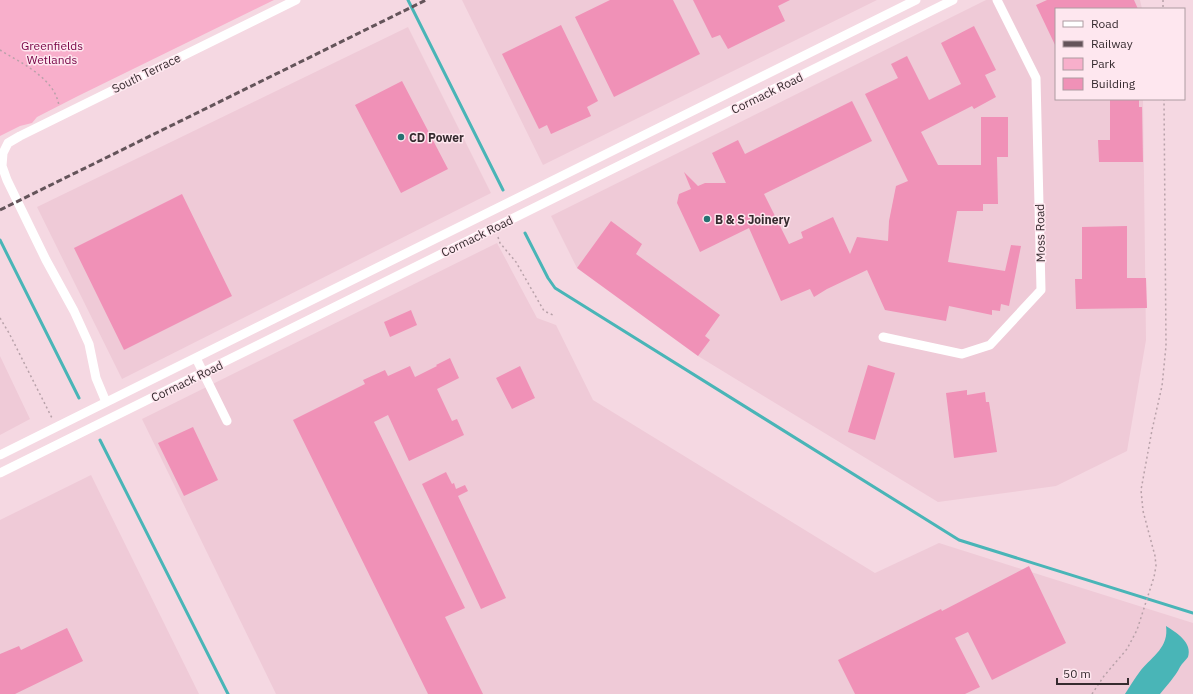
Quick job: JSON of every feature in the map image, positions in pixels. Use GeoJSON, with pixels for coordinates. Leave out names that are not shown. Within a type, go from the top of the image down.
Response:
{"type":"FeatureCollection","features":[{"type":"Feature","properties":{"kind":"street","name":"South Terrace"},"geometry":{"type":"LineString","coordinates":[[106,402],[96,378],[89,344],[74,310],[46,260],[7,180],[2,166],[3,154],[8,143],[60,115],[296,0]]}},
{"type":"Feature","properties":{"kind":"street","name":"Cormack Road"},"geometry":{"type":"LineString","coordinates":[[0,455],[916,0]]}},
{"type":"Feature","properties":{"kind":"street","name":"Cormack Road"},"geometry":{"type":"LineString","coordinates":[[0,473],[954,0]]}},
{"type":"Feature","properties":{"kind":"street","name":"Moss Road"},"geometry":{"type":"LineString","coordinates":[[883,337],[962,354],[990,345],[1041,290],[1036,78],[997,0]]}},
{"type":"Feature","properties":{"kind":"street"},"geometry":{"type":"LineString","coordinates":[[196,358],[227,421]]}},
{"type":"Feature","properties":{"kind":"path"},"geometry":{"type":"LineString","coordinates":[[0,50],[48,83],[58,100],[60,115]]}},
{"type":"Feature","properties":{"kind":"path"},"geometry":{"type":"LineString","coordinates":[[1092,694],[1104,676],[1127,649],[1138,630],[1156,566],[1155,556],[1143,511],[1141,490],[1165,366],[1164,100]]}},
{"type":"Feature","properties":{"kind":"path"},"geometry":{"type":"LineString","coordinates":[[495,227],[500,243],[516,262],[544,311],[553,315]]}},
{"type":"Feature","properties":{"kind":"path"},"geometry":{"type":"LineString","coordinates":[[0,318],[56,427]]}},
{"type":"Feature","properties":{"kind":"shaded area"},"geometry":{"type":"Polygon","coordinates":[[[462,0],[877,0],[543,165],[462,0]]]}},
{"type":"Feature","properties":{"kind":"shaded area"},"geometry":{"type":"Polygon","coordinates":[[[986,0],[1140,0],[1142,8],[1055,8],[1055,100],[1143,100],[1146,340],[1127,451],[1056,486],[938,502],[698,356],[577,268],[551,216],[986,0]]]}},
{"type":"Feature","properties":{"kind":"shaded area"},"geometry":{"type":"Polygon","coordinates":[[[408,27],[491,193],[122,379],[37,207],[408,27]]]}},
{"type":"Feature","properties":{"kind":"shaded area"},"geometry":{"type":"Polygon","coordinates":[[[497,243],[537,318],[556,325],[593,400],[875,573],[939,543],[1193,623],[1193,694],[276,694],[142,419],[497,243]]]}},
{"type":"Feature","properties":{"kind":"shaded area"},"geometry":{"type":"Polygon","coordinates":[[[0,356],[30,419],[0,435],[0,356]]]}},
{"type":"Feature","properties":{"kind":"shaded area"},"geometry":{"type":"Polygon","coordinates":[[[91,475],[199,694],[0,694],[0,520],[91,475]]]}},
{"type":"Feature","properties":{"kind":"green space","name":"Greenfields Wetlands"},"geometry":{"type":"Polygon","coordinates":[[[0,0],[274,0],[78,96],[37,117],[32,123],[20,126],[0,136],[0,0]]]}},
{"type":"Feature","properties":{"kind":"water"},"geometry":{"type":"Polygon","coordinates":[[[1166,626],[1183,638],[1188,647],[1188,657],[1160,694],[1125,694],[1141,670],[1163,645],[1166,626]]]}},
{"type":"Feature","properties":{"kind":"building"},"geometry":{"type":"Polygon","coordinates":[[[610,0],[673,0],[700,54],[614,97],[575,17],[610,0]]]}},
{"type":"Feature","properties":{"kind":"building"},"geometry":{"type":"Polygon","coordinates":[[[693,0],[790,0],[778,6],[785,21],[728,49],[720,35],[712,38],[693,0]]]}},
{"type":"Feature","properties":{"kind":"building"},"geometry":{"type":"Polygon","coordinates":[[[1047,0],[1134,0],[1138,8],[1055,8],[1055,45],[1036,5],[1047,0]]]}},
{"type":"Feature","properties":{"kind":"building"},"geometry":{"type":"Polygon","coordinates":[[[561,25],[598,101],[587,107],[591,116],[551,134],[547,125],[539,129],[502,54],[561,25]]]}},
{"type":"Feature","properties":{"kind":"building"},"geometry":{"type":"Polygon","coordinates":[[[974,26],[996,70],[985,75],[996,97],[974,109],[972,106],[921,132],[938,165],[981,165],[981,117],[1008,117],[1008,157],[997,157],[998,204],[983,204],[983,211],[957,211],[948,262],[1005,271],[1011,245],[1021,246],[1009,306],[1001,304],[1000,311],[992,310],[992,315],[949,306],[946,321],[885,310],[867,270],[827,289],[814,297],[810,289],[781,301],[749,228],[700,252],[677,203],[679,194],[691,189],[684,172],[698,186],[705,183],[726,183],[712,153],[738,140],[745,154],[852,101],[872,141],[764,194],[789,244],[803,238],[801,232],[833,217],[850,254],[857,237],[888,241],[889,221],[896,186],[908,181],[865,94],[898,78],[891,64],[907,56],[929,100],[961,84],[941,43],[974,26]]]}},
{"type":"Feature","properties":{"kind":"building","name":"CD Power"},"geometry":{"type":"Polygon","coordinates":[[[402,81],[448,169],[401,193],[355,105],[402,81]]]}},
{"type":"Feature","properties":{"kind":"building"},"geometry":{"type":"Polygon","coordinates":[[[1110,100],[1139,100],[1139,107],[1142,107],[1143,162],[1099,162],[1098,140],[1110,140],[1110,100]]]}},
{"type":"Feature","properties":{"kind":"building"},"geometry":{"type":"Polygon","coordinates":[[[182,194],[232,296],[124,350],[74,248],[182,194]]]}},
{"type":"Feature","properties":{"kind":"building"},"geometry":{"type":"Polygon","coordinates":[[[611,221],[642,244],[636,254],[720,315],[705,336],[710,340],[698,356],[577,268],[611,221]]]}},
{"type":"Feature","properties":{"kind":"building"},"geometry":{"type":"Polygon","coordinates":[[[1127,226],[1127,278],[1146,278],[1147,308],[1076,309],[1075,279],[1082,279],[1082,227],[1127,226]]]}},
{"type":"Feature","properties":{"kind":"building"},"geometry":{"type":"Polygon","coordinates":[[[411,310],[417,325],[390,337],[384,322],[411,310]]]}},
{"type":"Feature","properties":{"kind":"building"},"geometry":{"type":"Polygon","coordinates":[[[450,358],[459,378],[437,389],[452,421],[457,419],[464,435],[409,461],[388,415],[374,422],[465,608],[445,617],[483,694],[428,694],[293,420],[365,384],[363,380],[385,370],[388,376],[410,366],[415,377],[450,358]]]}},
{"type":"Feature","properties":{"kind":"building"},"geometry":{"type":"Polygon","coordinates":[[[868,365],[895,373],[875,440],[848,432],[868,365]]]}},
{"type":"Feature","properties":{"kind":"building"},"geometry":{"type":"Polygon","coordinates":[[[520,366],[535,398],[512,409],[496,378],[520,366]]]}},
{"type":"Feature","properties":{"kind":"building"},"geometry":{"type":"Polygon","coordinates":[[[967,390],[967,395],[985,392],[986,402],[989,402],[997,452],[954,458],[946,393],[967,390]]]}},
{"type":"Feature","properties":{"kind":"building"},"geometry":{"type":"Polygon","coordinates":[[[193,427],[218,480],[184,496],[158,443],[193,427]]]}},
{"type":"Feature","properties":{"kind":"building"},"geometry":{"type":"Polygon","coordinates":[[[446,472],[452,484],[454,483],[456,489],[465,485],[468,491],[458,496],[506,598],[481,609],[422,484],[446,472]]]}},
{"type":"Feature","properties":{"kind":"building"},"geometry":{"type":"Polygon","coordinates":[[[1029,566],[1066,643],[992,680],[968,632],[955,638],[980,687],[965,694],[855,694],[838,660],[941,609],[942,611],[1029,566]]]}},
{"type":"Feature","properties":{"kind":"building"},"geometry":{"type":"Polygon","coordinates":[[[67,628],[83,661],[15,694],[0,694],[0,654],[19,646],[21,650],[67,628]]]}},
{"type":"Feature","properties":{"kind":"waterway"},"geometry":{"type":"LineString","coordinates":[[408,0],[503,190]]}},
{"type":"Feature","properties":{"kind":"waterway"},"geometry":{"type":"LineString","coordinates":[[525,233],[548,278],[555,288],[959,540],[1193,613]]}},
{"type":"Feature","properties":{"kind":"waterway"},"geometry":{"type":"LineString","coordinates":[[0,240],[79,398]]}},
{"type":"Feature","properties":{"kind":"waterway"},"geometry":{"type":"LineString","coordinates":[[100,440],[228,694]]}},
{"type":"Feature","properties":{"kind":"railway"},"geometry":{"type":"LineString","coordinates":[[0,210],[426,0]]}},
{"type":"Feature","properties":{"kind":"place","name":"CD Power"},"geometry":{"type":"Point","coordinates":[401,137]}},
{"type":"Feature","properties":{"kind":"place","name":"B & S Joinery"},"geometry":{"type":"Point","coordinates":[707,219]}}]}
